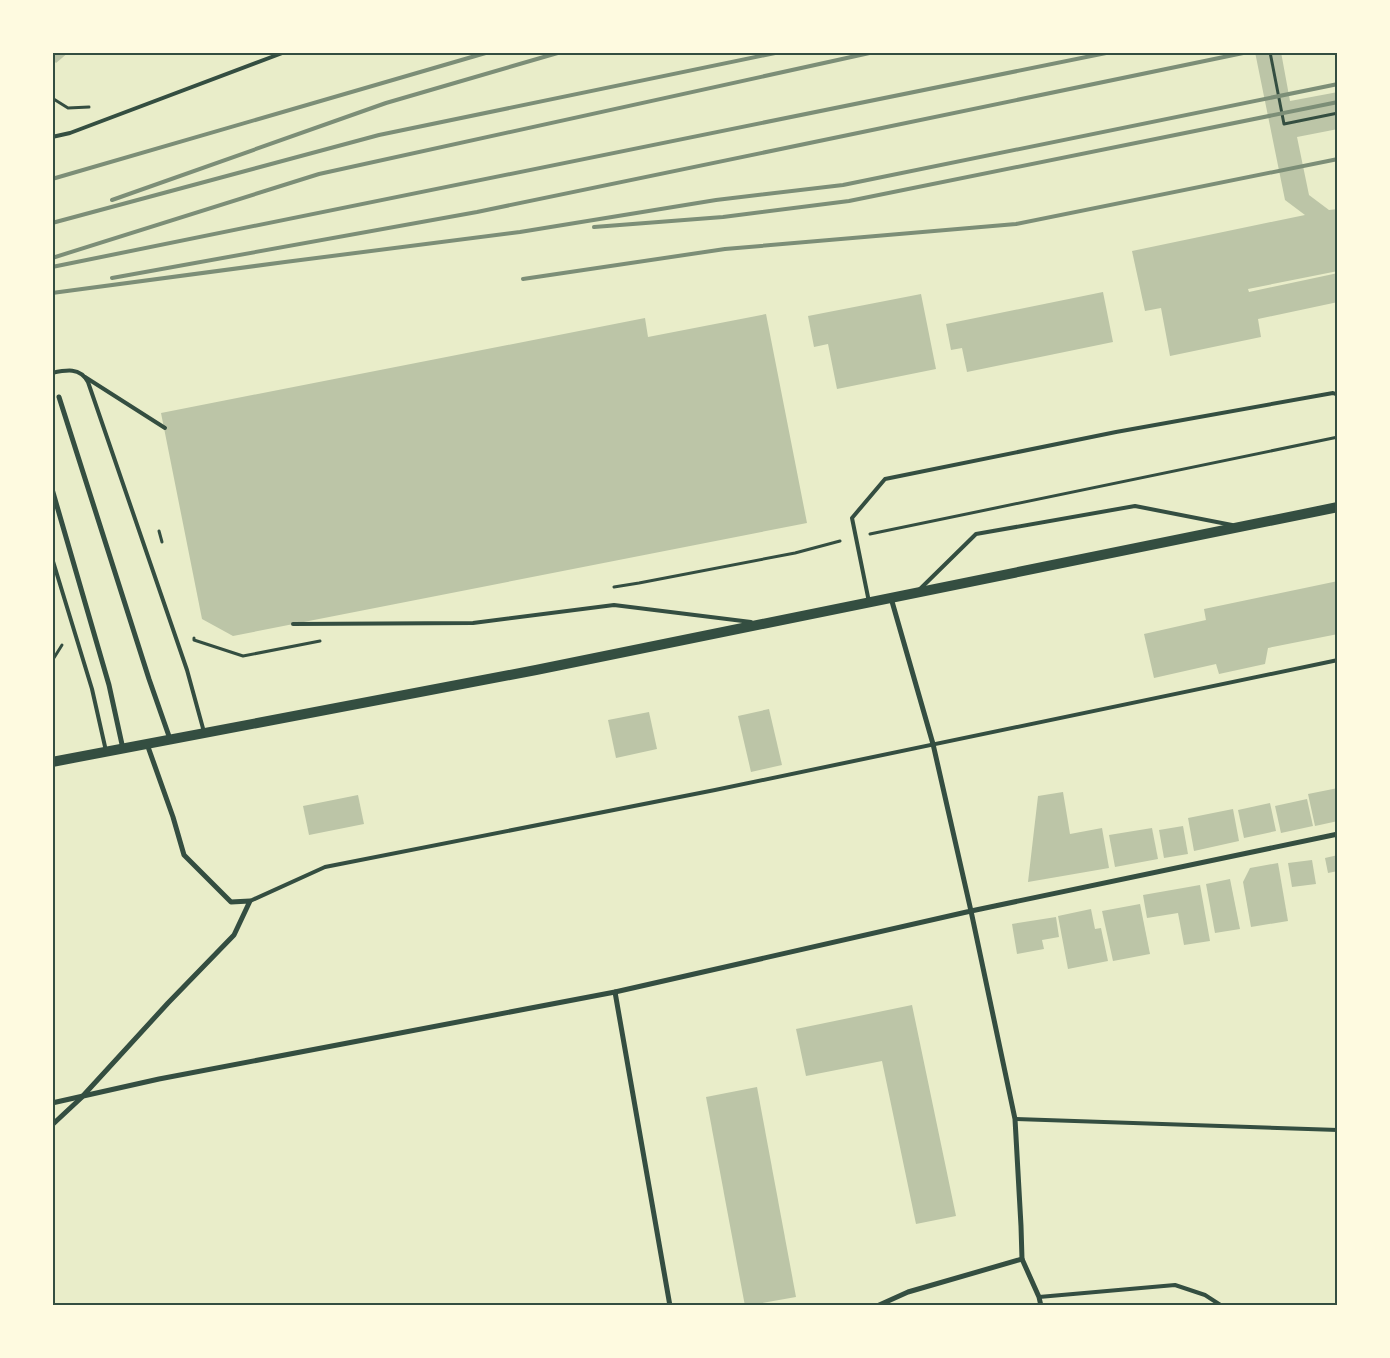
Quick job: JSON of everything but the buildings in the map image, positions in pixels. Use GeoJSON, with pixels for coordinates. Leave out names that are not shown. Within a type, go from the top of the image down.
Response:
{"type":"FeatureCollection","features":[{"type":"Feature","properties":{"kind":"main road"},"geometry":{"type":"LineString","coordinates":[[52,762],[536,670],[1338,507]]}},
{"type":"Feature","properties":{"kind":"street"},"geometry":{"type":"LineString","coordinates":[[59,397],[170,740]]}},
{"type":"Feature","properties":{"kind":"street"},"geometry":{"type":"LineString","coordinates":[[52,489],[109,685],[123,749]]}},
{"type":"Feature","properties":{"kind":"street"},"geometry":{"type":"LineString","coordinates":[[891,598],[933,744],[971,911],[1015,1119],[1022,1258],[1039,1296],[1041,1306]]}},
{"type":"Feature","properties":{"kind":"street"},"geometry":{"type":"LineString","coordinates":[[52,1125],[81,1098],[168,1003],[234,935],[250,901],[231,902],[184,855],[148,744]]}},
{"type":"Feature","properties":{"kind":"street"},"geometry":{"type":"LineString","coordinates":[[52,1103],[159,1079],[615,992],[971,911],[1338,834]]}},
{"type":"Feature","properties":{"kind":"street"},"geometry":{"type":"LineString","coordinates":[[615,992],[670,1306]]}},
{"type":"Feature","properties":{"kind":"street"},"geometry":{"type":"LineString","coordinates":[[877,1306],[908,1292],[1022,1258]]}},
{"type":"Feature","properties":{"kind":"lane"},"geometry":{"type":"LineString","coordinates":[[52,137],[70,133],[285,52]]}},
{"type":"Feature","properties":{"kind":"lane"},"geometry":{"type":"LineString","coordinates":[[52,373],[73,370],[165,428]]}},
{"type":"Feature","properties":{"kind":"lane"},"geometry":{"type":"LineString","coordinates":[[85,376],[187,670],[205,734]]}},
{"type":"Feature","properties":{"kind":"lane"},"geometry":{"type":"LineString","coordinates":[[869,602],[852,518],[885,478],[1116,432],[1333,393],[1338,395]]}},
{"type":"Feature","properties":{"kind":"lane"},"geometry":{"type":"LineString","coordinates":[[916,593],[976,534],[1135,506],[1242,527]]}},
{"type":"Feature","properties":{"kind":"lane"},"geometry":{"type":"LineString","coordinates":[[52,558],[92,689],[106,752]]}},
{"type":"Feature","properties":{"kind":"lane"},"geometry":{"type":"LineString","coordinates":[[293,624],[473,623],[614,605],[764,624]]}},
{"type":"Feature","properties":{"kind":"lane"},"geometry":{"type":"LineString","coordinates":[[250,901],[325,868],[715,790],[1338,660]]}},
{"type":"Feature","properties":{"kind":"lane"},"geometry":{"type":"LineString","coordinates":[[1015,1119],[1338,1130]]}},
{"type":"Feature","properties":{"kind":"lane"},"geometry":{"type":"LineString","coordinates":[[1039,1296],[1175,1285],[1205,1295],[1222,1306]]}},
{"type":"Feature","properties":{"kind":"path"},"geometry":{"type":"LineString","coordinates":[[1270,52],[1284,124],[1338,113]]}},
{"type":"Feature","properties":{"kind":"path"},"geometry":{"type":"LineString","coordinates":[[52,98],[68,108],[102,107],[122,114]]}},
{"type":"Feature","properties":{"kind":"path"},"geometry":{"type":"LineString","coordinates":[[639,584],[796,553],[855,537],[1338,437]]}},
{"type":"Feature","properties":{"kind":"railway"},"geometry":{"type":"LineString","coordinates":[[52,179],[489,52]]}},
{"type":"Feature","properties":{"kind":"railway"},"geometry":{"type":"LineString","coordinates":[[112,200],[386,103],[561,52]]}},
{"type":"Feature","properties":{"kind":"railway"},"geometry":{"type":"LineString","coordinates":[[52,223],[379,135],[780,52]]}},
{"type":"Feature","properties":{"kind":"railway"},"geometry":{"type":"LineString","coordinates":[[52,258],[319,174],[874,52]]}},
{"type":"Feature","properties":{"kind":"railway"},"geometry":{"type":"LineString","coordinates":[[52,267],[1111,52]]}},
{"type":"Feature","properties":{"kind":"railway"},"geometry":{"type":"LineString","coordinates":[[112,278],[477,212],[1248,52]]}},
{"type":"Feature","properties":{"kind":"railway"},"geometry":{"type":"LineString","coordinates":[[52,293],[520,232],[716,200],[843,185],[1338,84]]}},
{"type":"Feature","properties":{"kind":"railway"},"geometry":{"type":"LineString","coordinates":[[594,227],[723,217],[849,201],[1338,102]]}},
{"type":"Feature","properties":{"kind":"railway"},"geometry":{"type":"LineString","coordinates":[[523,279],[725,249],[1016,224],[1338,159]]}}]}
